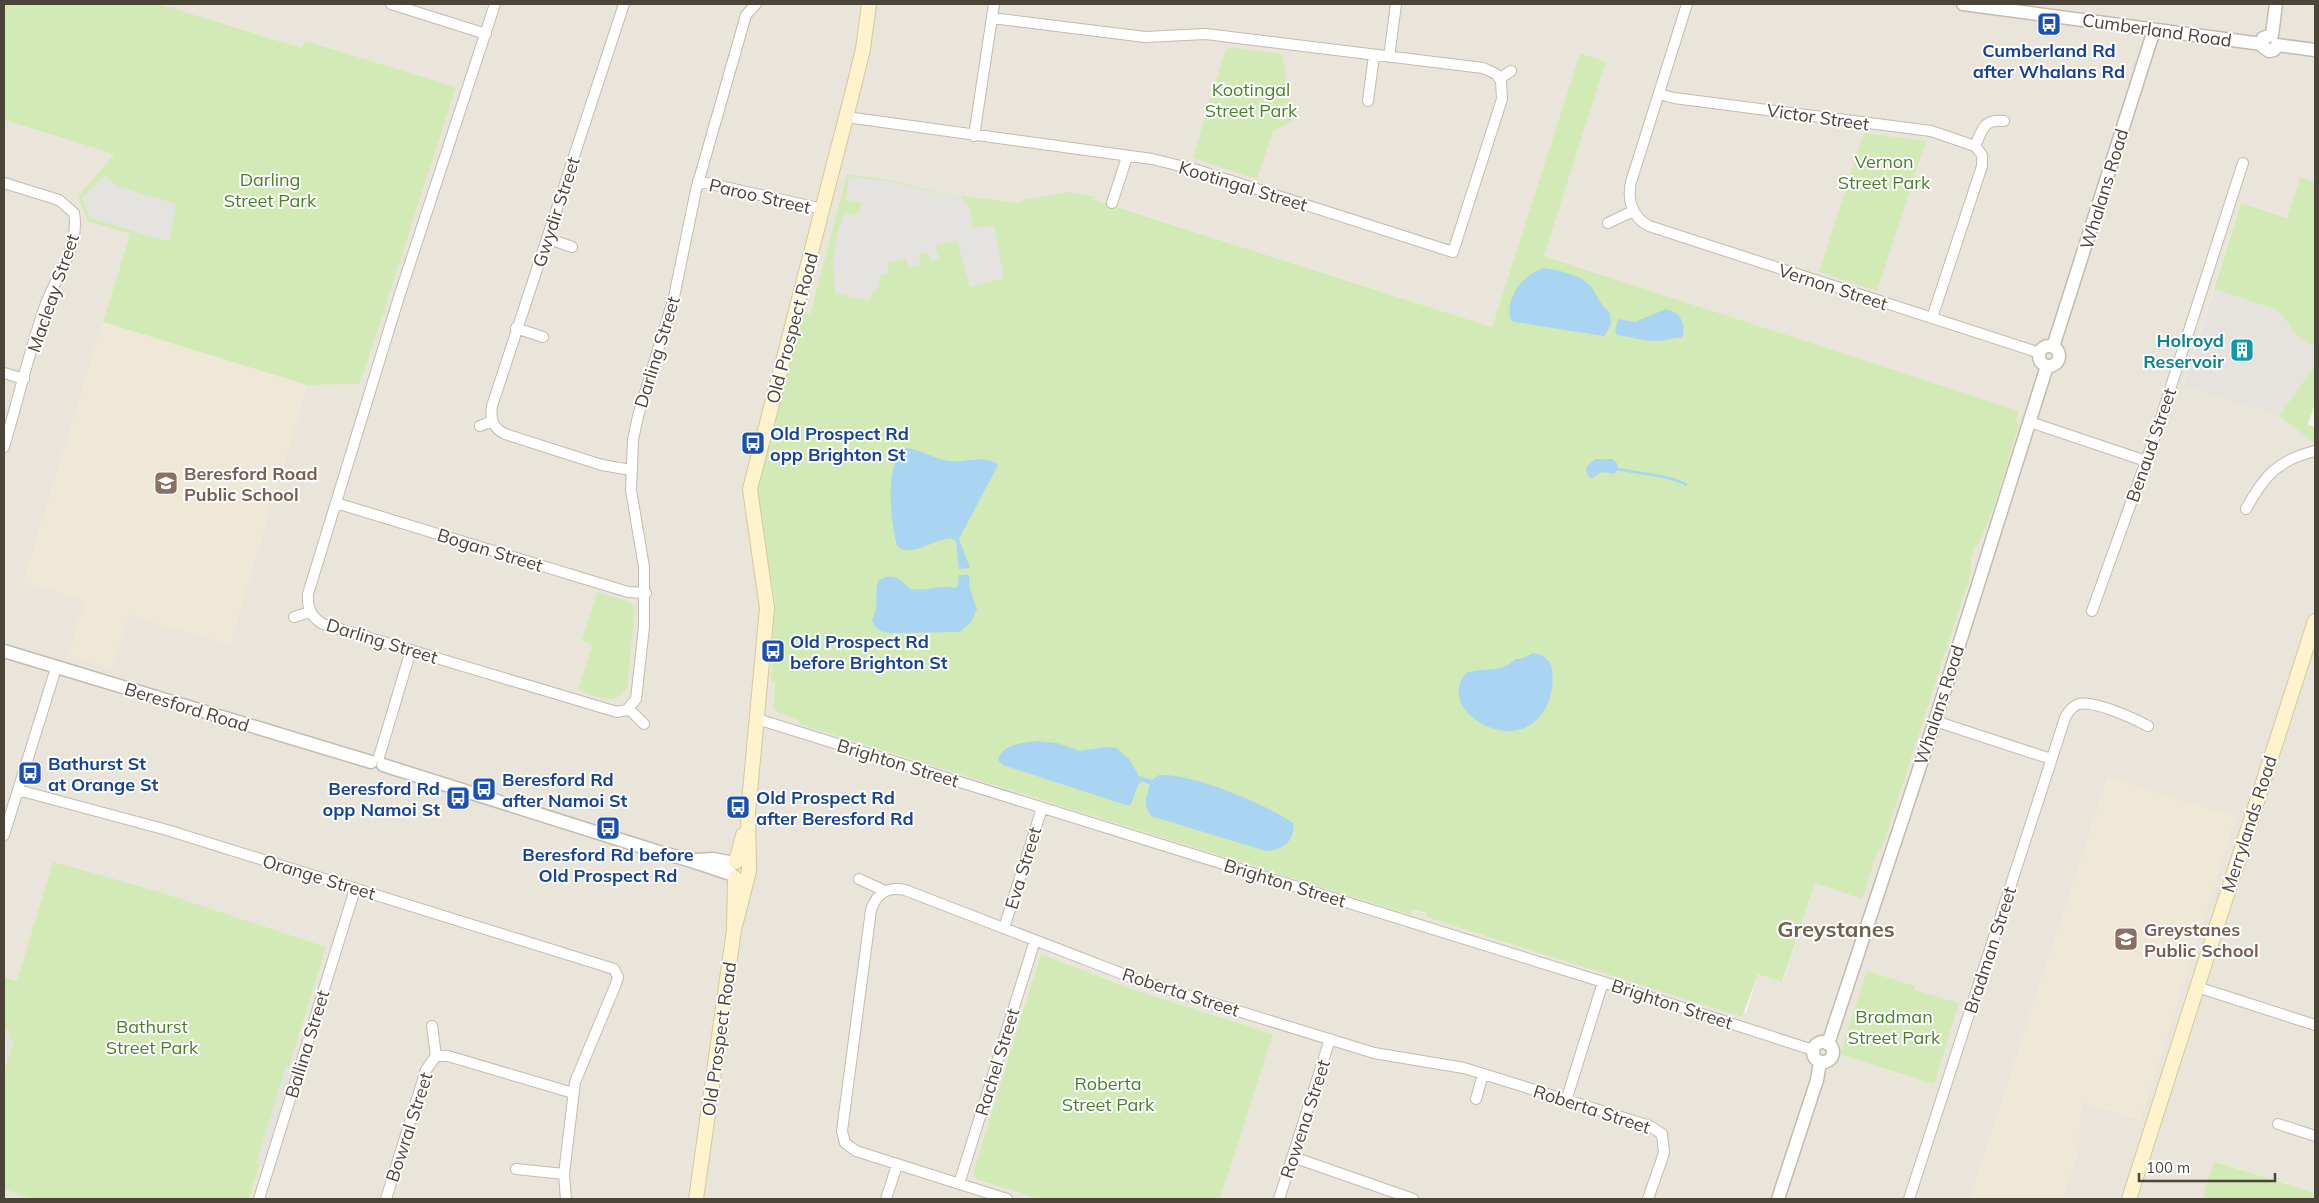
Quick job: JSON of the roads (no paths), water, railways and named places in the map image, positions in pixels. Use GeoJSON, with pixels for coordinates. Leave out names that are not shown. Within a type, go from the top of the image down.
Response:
{"type":"FeatureCollection","features":[{"type":"Feature","properties":{"kind":"main road","name":"Old Prospect Road"},"geometry":{"type":"LineString","coordinates":[[696,1199],[734,930],[738,870],[748,813],[767,608],[750,489],[863,49],[869,4]]}},
{"type":"Feature","properties":{"kind":"main road","name":"Merrylands Road"},"geometry":{"type":"LineString","coordinates":[[2129,1199],[2315,621]]}},
{"type":"Feature","properties":{"kind":"street"},"geometry":{"type":"LineString","coordinates":[[391,4],[486,34]]}},
{"type":"Feature","properties":{"kind":"street","name":"Darling Street"},"geometry":{"type":"LineString","coordinates":[[495,4],[398,300],[308,594],[310,612],[323,624],[611,711],[620,712],[629,709],[636,699],[646,593],[642,551],[631,490],[631,470],[637,422],[674,296],[698,182],[746,15],[756,4]]}},
{"type":"Feature","properties":{"kind":"street","name":"Gwydir Street"},"geometry":{"type":"LineString","coordinates":[[492,421],[492,406],[516,328],[624,4]]}},
{"type":"Feature","properties":{"kind":"street"},"geometry":{"type":"LineString","coordinates":[[974,136],[994,4]]}},
{"type":"Feature","properties":{"kind":"street"},"geometry":{"type":"LineString","coordinates":[[1389,56],[1396,4]]}},
{"type":"Feature","properties":{"kind":"street"},"geometry":{"type":"LineString","coordinates":[[1608,223],[1633,211],[1629,196],[1631,182],[1687,4]]}},
{"type":"Feature","properties":{"kind":"street","name":"Cumberland Road"},"geometry":{"type":"LineString","coordinates":[[1963,4],[2262,44],[2265,36],[2274,40]]}},
{"type":"Feature","properties":{"kind":"street"},"geometry":{"type":"LineString","coordinates":[[2276,4],[2274,40],[2315,50]]}},
{"type":"Feature","properties":{"kind":"street"},"geometry":{"type":"LineString","coordinates":[[992,18],[1145,37],[1206,34],[1483,68],[1492,71],[1500,78],[1511,71]]}},
{"type":"Feature","properties":{"kind":"street","name":"Whalans Road"},"geometry":{"type":"LineString","coordinates":[[2053,347],[2154,30]]}},
{"type":"Feature","properties":{"kind":"street"},"geometry":{"type":"LineString","coordinates":[[1368,101],[1374,55]]}},
{"type":"Feature","properties":{"kind":"street","name":"Kootingal Street"},"geometry":{"type":"LineString","coordinates":[[846,118],[1152,159],[1197,170],[1453,252],[1502,99],[1503,89],[1500,78]]}},
{"type":"Feature","properties":{"kind":"street","name":"Victor Street"},"geometry":{"type":"LineString","coordinates":[[1659,94],[1674,98],[1926,130],[1975,146]]}},
{"type":"Feature","properties":{"kind":"street"},"geometry":{"type":"LineString","coordinates":[[1932,318],[1982,166],[1982,155],[1975,146],[1988,122],[1993,120],[2004,121]]}},
{"type":"Feature","properties":{"kind":"street"},"geometry":{"type":"LineString","coordinates":[[1112,203],[1126,157]]}},
{"type":"Feature","properties":{"kind":"street","name":"Benaud Street"},"geometry":{"type":"LineString","coordinates":[[2092,611],[2146,460],[2243,163]]}},
{"type":"Feature","properties":{"kind":"street","name":"Paroo Street"},"geometry":{"type":"LineString","coordinates":[[698,182],[823,210]]}},
{"type":"Feature","properties":{"kind":"street","name":"Macleay Street"},"geometry":{"type":"LineString","coordinates":[[4,183],[59,200],[74,213],[76,225],[74,238],[45,306],[4,447]]}},
{"type":"Feature","properties":{"kind":"street","name":"Vernon Street"},"geometry":{"type":"LineString","coordinates":[[1633,211],[1640,220],[1649,226],[2040,353]]}},
{"type":"Feature","properties":{"kind":"street"},"geometry":{"type":"LineString","coordinates":[[547,238],[572,247]]}},
{"type":"Feature","properties":{"kind":"street"},"geometry":{"type":"LineString","coordinates":[[516,328],[543,337]]}},
{"type":"Feature","properties":{"kind":"street"},"geometry":{"type":"LineString","coordinates":[[2045,347],[2053,347],[2058,351],[2059,358],[2055,364],[2047,366],[2040,360],[2040,353],[2045,347]]}},
{"type":"Feature","properties":{"kind":"street","name":"Whalans Road"},"geometry":{"type":"LineString","coordinates":[[1828,1044],[1934,721],[2047,366]]}},
{"type":"Feature","properties":{"kind":"street"},"geometry":{"type":"LineString","coordinates":[[4,373],[24,379]]}},
{"type":"Feature","properties":{"kind":"street"},"geometry":{"type":"LineString","coordinates":[[480,426],[492,421],[497,429],[505,434],[602,465],[631,470]]}},
{"type":"Feature","properties":{"kind":"street"},"geometry":{"type":"LineString","coordinates":[[2030,422],[2146,460]]}},
{"type":"Feature","properties":{"kind":"street"},"geometry":{"type":"LineString","coordinates":[[2246,509],[2260,483],[2270,472],[2287,460],[2315,451]]}},
{"type":"Feature","properties":{"kind":"street","name":"Bogan Street"},"geometry":{"type":"LineString","coordinates":[[336,503],[628,592],[646,593]]}},
{"type":"Feature","properties":{"kind":"street","name":"Darling Street"},"geometry":{"type":"LineString","coordinates":[[294,618],[310,612]]}},
{"type":"Feature","properties":{"kind":"street"},"geometry":{"type":"LineString","coordinates":[[378,761],[411,650]]}},
{"type":"Feature","properties":{"kind":"street","name":"Beresford Road"},"geometry":{"type":"LineString","coordinates":[[4,651],[56,668],[378,761],[653,850],[695,860],[710,868],[738,870]]}},
{"type":"Feature","properties":{"kind":"street"},"geometry":{"type":"LineString","coordinates":[[4,835],[56,668]]}},
{"type":"Feature","properties":{"kind":"street","name":"Bradman Street"},"geometry":{"type":"LineString","coordinates":[[1909,1199],[2065,718],[2075,702],[2130,717],[2148,726]]}},
{"type":"Feature","properties":{"kind":"street"},"geometry":{"type":"LineString","coordinates":[[629,709],[644,724]]}},
{"type":"Feature","properties":{"kind":"street","name":"Brighton Street"},"geometry":{"type":"LineString","coordinates":[[757,719],[1603,982],[1813,1050]]}},
{"type":"Feature","properties":{"kind":"street"},"geometry":{"type":"LineString","coordinates":[[1934,721],[2051,759]]}},
{"type":"Feature","properties":{"kind":"street","name":"Orange Street"},"geometry":{"type":"LineString","coordinates":[[18,790],[167,830],[355,889],[607,964],[619,971],[616,984],[578,1073],[573,1093],[564,1174],[566,1199]]}},
{"type":"Feature","properties":{"kind":"street","name":"Eva Street"},"geometry":{"type":"LineString","coordinates":[[1004,928],[1042,808]]}},
{"type":"Feature","properties":{"kind":"street","name":"Roberta Street"},"geometry":{"type":"LineString","coordinates":[[859,879],[885,891],[905,890],[1141,981],[1374,1053],[1459,1067],[1650,1126],[1662,1134],[1664,1153],[1648,1199]]}},
{"type":"Feature","properties":{"kind":"street","name":"Ballina Street"},"geometry":{"type":"LineString","coordinates":[[259,1199],[355,889]]}},
{"type":"Feature","properties":{"kind":"street"},"geometry":{"type":"LineString","coordinates":[[885,891],[876,899],[871,910],[842,1131],[842,1145],[897,1165],[1007,1199]]}},
{"type":"Feature","properties":{"kind":"street","name":"Rachel Street"},"geometry":{"type":"LineString","coordinates":[[960,1184],[1035,940]]}},
{"type":"Feature","properties":{"kind":"street"},"geometry":{"type":"LineString","coordinates":[[1566,1100],[1603,982]]}},
{"type":"Feature","properties":{"kind":"street"},"geometry":{"type":"LineString","coordinates":[[2197,987],[2315,1023]]}},
{"type":"Feature","properties":{"kind":"street","name":"Bowral Street"},"geometry":{"type":"LineString","coordinates":[[386,1199],[426,1070],[436,1056],[432,1026]]}},
{"type":"Feature","properties":{"kind":"street","name":"Rowena Street"},"geometry":{"type":"LineString","coordinates":[[1279,1199],[1330,1039]]}},
{"type":"Feature","properties":{"kind":"street"},"geometry":{"type":"LineString","coordinates":[[1820,1043],[1828,1044],[1832,1050],[1832,1057],[1828,1061],[1820,1062],[1814,1057],[1813,1050],[1820,1043]]}},
{"type":"Feature","properties":{"kind":"street","name":"Bowral Street"},"geometry":{"type":"LineString","coordinates":[[436,1056],[448,1056],[573,1093]]}},
{"type":"Feature","properties":{"kind":"street"},"geometry":{"type":"LineString","coordinates":[[1778,1199],[1817,1080],[1820,1062]]}},
{"type":"Feature","properties":{"kind":"street"},"geometry":{"type":"LineString","coordinates":[[1476,1099],[1483,1074]]}},
{"type":"Feature","properties":{"kind":"street"},"geometry":{"type":"LineString","coordinates":[[2278,1124],[2315,1136]]}},
{"type":"Feature","properties":{"kind":"street"},"geometry":{"type":"LineString","coordinates":[[1293,1157],[1413,1199]]}},
{"type":"Feature","properties":{"kind":"street"},"geometry":{"type":"LineString","coordinates":[[886,1199],[897,1165]]}},
{"type":"Feature","properties":{"kind":"street"},"geometry":{"type":"LineString","coordinates":[[516,1169],[564,1174]]}},
{"type":"Feature","properties":{"kind":"water"},"geometry":{"type":"Polygon","coordinates":[[[1545,268],[1577,277],[1592,288],[1610,313],[1611,325],[1604,336],[1514,322],[1510,319],[1509,310],[1511,302],[1518,287],[1530,275],[1545,268]]]}},
{"type":"Feature","properties":{"kind":"water"},"geometry":{"type":"Polygon","coordinates":[[[1666,309],[1675,313],[1681,319],[1684,328],[1682,338],[1651,341],[1617,335],[1615,331],[1618,319],[1635,322],[1666,309]]]}},
{"type":"Feature","properties":{"kind":"water"},"geometry":{"type":"Polygon","coordinates":[[[906,448],[945,460],[985,460],[998,465],[959,539],[970,568],[959,569],[956,541],[951,538],[916,549],[909,550],[897,546],[891,509],[891,480],[894,466],[906,448]]]}},
{"type":"Feature","properties":{"kind":"water"},"geometry":{"type":"Polygon","coordinates":[[[1596,459],[1612,459],[1617,463],[1618,469],[1614,474],[1602,472],[1592,478],[1588,476],[1586,469],[1596,459]]]}},
{"type":"Feature","properties":{"kind":"water"},"geometry":{"type":"Polygon","coordinates":[[[959,575],[969,575],[970,589],[977,609],[971,622],[960,632],[888,633],[874,625],[872,619],[876,610],[876,591],[878,581],[883,578],[895,577],[909,588],[920,590],[943,587],[955,588],[958,586],[959,575]]]}},
{"type":"Feature","properties":{"kind":"water"},"geometry":{"type":"Polygon","coordinates":[[[1533,653],[1542,655],[1550,662],[1552,673],[1551,696],[1541,716],[1523,729],[1511,731],[1488,727],[1469,714],[1462,705],[1459,695],[1460,684],[1466,673],[1497,669],[1533,653]]]}},
{"type":"Feature","properties":{"kind":"water"},"geometry":{"type":"Polygon","coordinates":[[[1038,741],[1057,743],[1080,751],[1106,747],[1117,748],[1129,759],[1139,776],[1152,780],[1159,775],[1173,776],[1209,784],[1228,791],[1265,807],[1293,823],[1292,835],[1282,847],[1266,851],[1151,816],[1146,805],[1146,797],[1150,785],[1142,781],[1130,805],[1126,805],[1003,765],[998,760],[1004,750],[1009,747],[1020,743],[1038,741]]]}},
{"type":"Feature","properties":{"kind":"waterway"},"geometry":{"type":"LineString","coordinates":[[1618,469],[1673,479],[1686,485]]}},
{"type":"Feature","properties":{"kind":"place","name":"Cumberland Rd after Whalans Rd"},"geometry":{"type":"Point","coordinates":[2049,24]}},
{"type":"Feature","properties":{"kind":"place","name":"Holroyd Reservoir"},"geometry":{"type":"Point","coordinates":[2242,350]}},
{"type":"Feature","properties":{"kind":"place","name":"Old Prospect Rd opp Brighton St"},"geometry":{"type":"Point","coordinates":[753,443]}},
{"type":"Feature","properties":{"kind":"place","name":"Beresford Road Public School"},"geometry":{"type":"Point","coordinates":[166,483]}},
{"type":"Feature","properties":{"kind":"place","name":"Old Prospect Rd before Brighton St"},"geometry":{"type":"Point","coordinates":[773,651]}},
{"type":"Feature","properties":{"kind":"place","name":"Bathurst St at Orange St"},"geometry":{"type":"Point","coordinates":[30,773]}},
{"type":"Feature","properties":{"kind":"place","name":"Beresford Rd after Namoi St"},"geometry":{"type":"Point","coordinates":[484,789]}},
{"type":"Feature","properties":{"kind":"place","name":"Beresford Rd opp Namoi St"},"geometry":{"type":"Point","coordinates":[458,798]}},
{"type":"Feature","properties":{"kind":"place","name":"Old Prospect Rd after Beresford Rd"},"geometry":{"type":"Point","coordinates":[738,807]}},
{"type":"Feature","properties":{"kind":"place","name":"Beresford Rd before Old Prospect Rd"},"geometry":{"type":"Point","coordinates":[608,828]}},
{"type":"Feature","properties":{"kind":"place","name":"Greystanes Public School"},"geometry":{"type":"Point","coordinates":[2126,939]}},
{"type":"Feature","properties":{"kind":"district","name":"Greystanes"},"geometry":{"type":"Point","coordinates":[1836,929]}},
{"type":"Feature","properties":{"kind":"park label","name":"Kootingal Street Park"},"geometry":{"type":"Point","coordinates":[1251,99]}},
{"type":"Feature","properties":{"kind":"park label","name":"Vernon Street Park"},"geometry":{"type":"Point","coordinates":[1884,171]}},
{"type":"Feature","properties":{"kind":"park label","name":"Darling Street Park"},"geometry":{"type":"Point","coordinates":[270,189]}},
{"type":"Feature","properties":{"kind":"park label","name":"Bradman Street Park"},"geometry":{"type":"Point","coordinates":[1894,1026]}},
{"type":"Feature","properties":{"kind":"park label","name":"Bathurst Street Park"},"geometry":{"type":"Point","coordinates":[152,1036]}},
{"type":"Feature","properties":{"kind":"park label","name":"Roberta Street Park"},"geometry":{"type":"Point","coordinates":[1108,1093]}}]}
